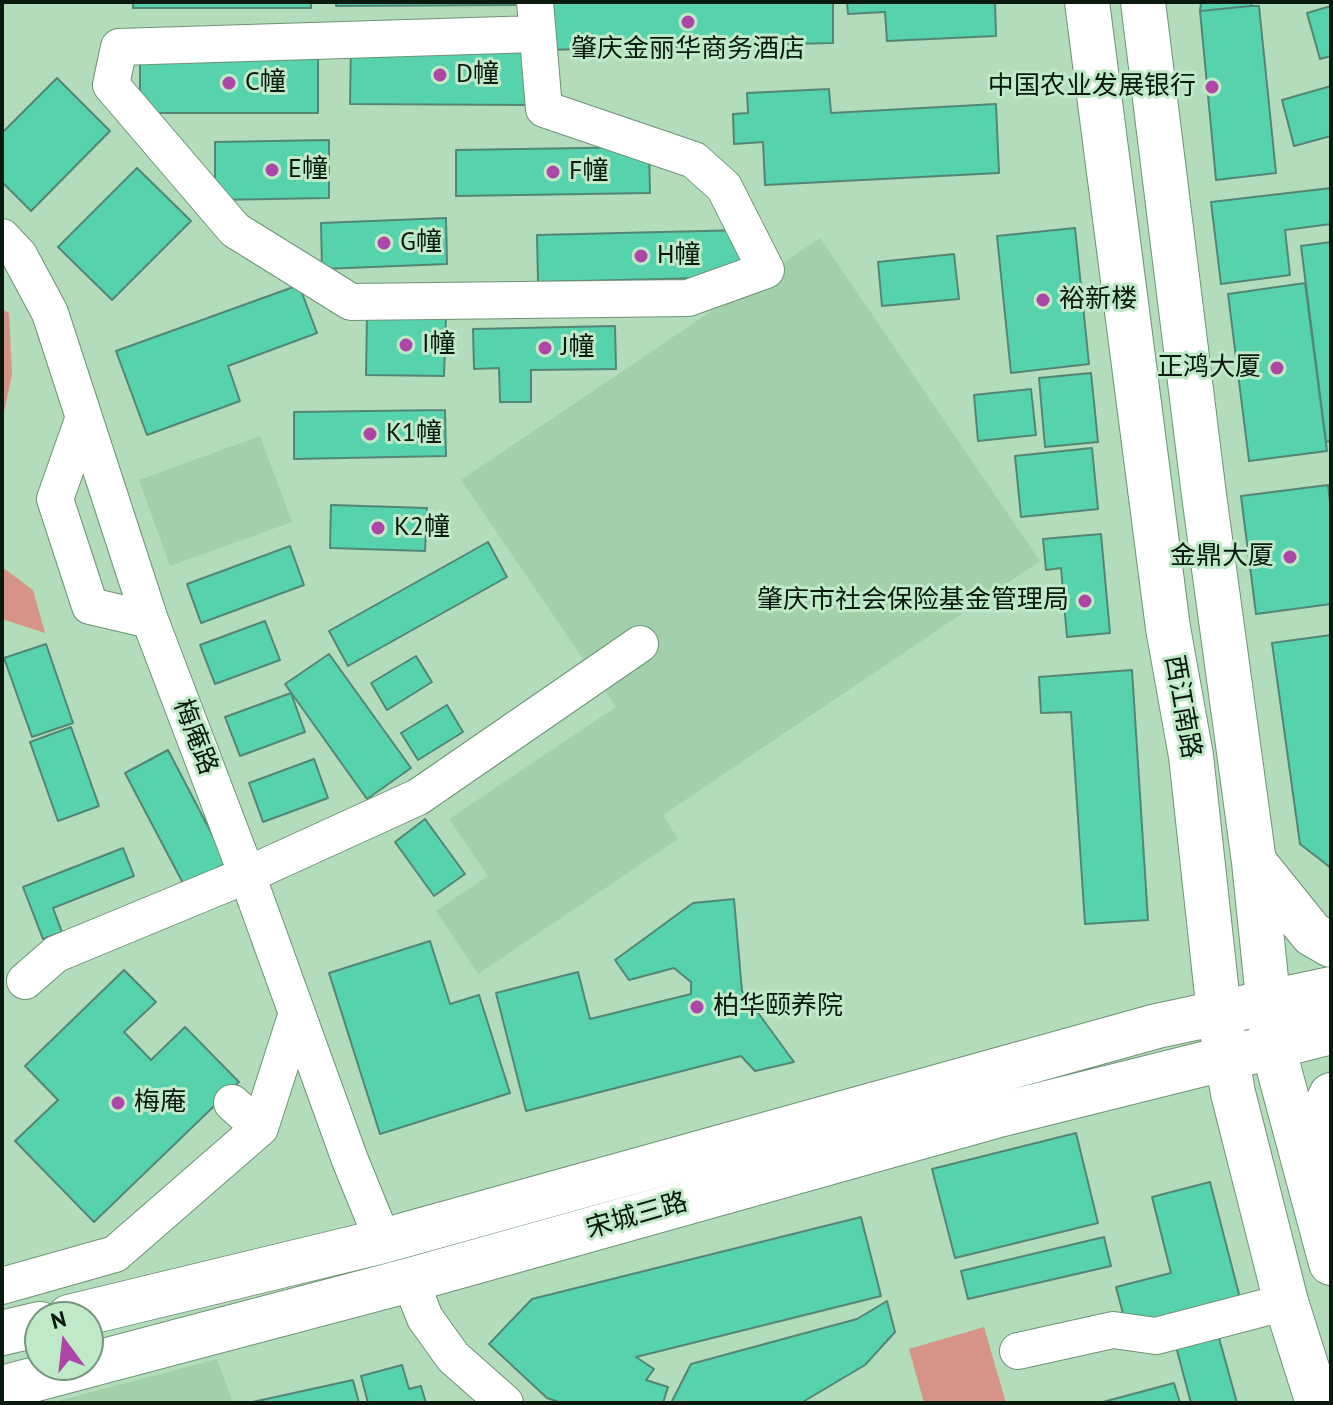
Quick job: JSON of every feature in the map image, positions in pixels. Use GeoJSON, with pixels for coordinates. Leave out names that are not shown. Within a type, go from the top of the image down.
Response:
{"type":"FeatureCollection","features":[{"type":"Feature","properties":{"kind":"main road","name":"西江南路"},"geometry":{"type":"LineString","coordinates":[[1087,2],[1168,628],[1191,756],[1219,1013],[1233,1093],[1286,1302],[1318,1403]]}},
{"type":"Feature","properties":{"kind":"main road","name":"西江南路"},"geometry":{"type":"LineString","coordinates":[[1145,8],[1254,862],[1273,1047],[1331,1263]]}},
{"type":"Feature","properties":{"kind":"main road"},"geometry":{"type":"LineString","coordinates":[[1101,109],[1128,95],[1155,103]]}},
{"type":"Feature","properties":{"kind":"main road"},"geometry":{"type":"LineString","coordinates":[[1191,756],[1239,750]]}},
{"type":"Feature","properties":{"kind":"main road"},"geometry":{"type":"LineString","coordinates":[[1254,862],[1312,934],[1331,945]]}},
{"type":"Feature","properties":{"kind":"main road","name":"宋城三路"},"geometry":{"type":"LineString","coordinates":[[104,1309],[383,1241],[1157,1026],[1331,989]]}},
{"type":"Feature","properties":{"kind":"main road","name":"宋城三路"},"geometry":{"type":"LineString","coordinates":[[2,1388],[52,1390],[410,1280],[995,1116],[1331,1032]]}},
{"type":"Feature","properties":{"kind":"main road"},"geometry":{"type":"LineString","coordinates":[[1310,1189],[1321,1117],[1331,1095]]}},
{"type":"Feature","properties":{"kind":"main road"},"geometry":{"type":"LineString","coordinates":[[1286,1302],[1331,1290]]}},
{"type":"Feature","properties":{"kind":"main road"},"geometry":{"type":"LineString","coordinates":[[2,1333],[24,1328]]}},
{"type":"Feature","properties":{"kind":"street"},"geometry":{"type":"LineString","coordinates":[[536,18],[544,109],[694,160],[724,187],[766,270],[688,298],[351,302],[235,230],[111,85],[119,47],[536,18]]}},
{"type":"Feature","properties":{"kind":"street","name":"梅庵路"},"geometry":{"type":"LineString","coordinates":[[2,237],[19,255],[50,313],[150,620],[350,1160],[383,1241]]}},
{"type":"Feature","properties":{"kind":"street"},"geometry":{"type":"LineString","coordinates":[[84,417],[55,499],[90,606],[150,620]]}},
{"type":"Feature","properties":{"kind":"street"},"geometry":{"type":"LineString","coordinates":[[25,981],[56,954],[247,875],[418,797],[640,644]]}},
{"type":"Feature","properties":{"kind":"street"},"geometry":{"type":"LineString","coordinates":[[2,1286],[115,1254],[260,1128],[297,1013]]}},
{"type":"Feature","properties":{"kind":"street"},"geometry":{"type":"LineString","coordinates":[[232,1103],[260,1128]]}},
{"type":"Feature","properties":{"kind":"street"},"geometry":{"type":"LineString","coordinates":[[410,1280],[425,1318],[453,1357],[505,1403]]}},
{"type":"Feature","properties":{"kind":"street"},"geometry":{"type":"LineString","coordinates":[[1018,1351],[1113,1330],[1156,1336],[1286,1302]]}},
{"type":"Feature","properties":{"kind":"shaded area"},"geometry":{"type":"Polygon","coordinates":[[[820,238],[1040,561],[663,815],[678,839],[478,974],[436,911],[488,876],[449,819],[616,707],[461,480],[820,238]]]}},
{"type":"Feature","properties":{"kind":"shaded area"},"geometry":{"type":"Polygon","coordinates":[[[2,309],[9,313],[12,374],[2,422],[2,309]]]}},
{"type":"Feature","properties":{"kind":"shaded area"},"geometry":{"type":"Polygon","coordinates":[[[260,436],[292,522],[170,566],[139,480],[260,436]]]}},
{"type":"Feature","properties":{"kind":"shaded area"},"geometry":{"type":"Polygon","coordinates":[[[2,567],[33,590],[45,633],[2,619],[2,567]]]}},
{"type":"Feature","properties":{"kind":"shaded area"},"geometry":{"type":"Polygon","coordinates":[[[984,1327],[1006,1403],[924,1403],[909,1349],[984,1327]]]}},
{"type":"Feature","properties":{"kind":"shaded area"},"geometry":{"type":"Polygon","coordinates":[[[217,1359],[233,1403],[50,1403],[217,1359]]]}},
{"type":"Feature","properties":{"kind":"building"},"geometry":{"type":"Polygon","coordinates":[[[133,2],[311,2],[311,8],[133,8],[133,2]]]}},
{"type":"Feature","properties":{"kind":"building"},"geometry":{"type":"Polygon","coordinates":[[[336,2],[515,2],[515,5],[336,6],[336,2]]]}},
{"type":"Feature","properties":{"kind":"building","name":"肇庆金丽华商务酒店"},"geometry":{"type":"Polygon","coordinates":[[[542,2],[833,2],[833,43],[544,50],[542,2]]]}},
{"type":"Feature","properties":{"kind":"building"},"geometry":{"type":"Polygon","coordinates":[[[847,2],[995,2],[996,36],[887,41],[885,12],[848,14],[847,2]]]}},
{"type":"Feature","properties":{"kind":"building"},"geometry":{"type":"Polygon","coordinates":[[[1201,2],[1252,2],[1251,6],[1200,11],[1201,2]]]}},
{"type":"Feature","properties":{"kind":"building"},"geometry":{"type":"Polygon","coordinates":[[[1259,6],[1276,173],[1216,180],[1200,11],[1259,6]]]}},
{"type":"Feature","properties":{"kind":"building"},"geometry":{"type":"Polygon","coordinates":[[[1331,6],[1331,56],[1320,59],[1307,13],[1331,6]]]}},
{"type":"Feature","properties":{"kind":"building","name":"D幢"},"geometry":{"type":"Polygon","coordinates":[[[351,44],[529,45],[529,105],[350,104],[351,44]]]}},
{"type":"Feature","properties":{"kind":"building","name":"C幢"},"geometry":{"type":"Polygon","coordinates":[[[140,53],[318,54],[318,113],[140,113],[140,53]]]}},
{"type":"Feature","properties":{"kind":"building"},"geometry":{"type":"Polygon","coordinates":[[[57,78],[110,131],[31,211],[2,182],[2,133],[57,78]]]}},
{"type":"Feature","properties":{"kind":"building"},"geometry":{"type":"Polygon","coordinates":[[[1331,86],[1331,136],[1294,146],[1282,100],[1331,86]]]}},
{"type":"Feature","properties":{"kind":"building"},"geometry":{"type":"Polygon","coordinates":[[[829,89],[831,113],[996,104],[999,173],[765,185],[763,142],[734,144],[733,114],[748,113],[747,93],[829,89]]]}},
{"type":"Feature","properties":{"kind":"building","name":"E幢"},"geometry":{"type":"Polygon","coordinates":[[[329,140],[329,198],[215,200],[215,142],[329,140]]]}},
{"type":"Feature","properties":{"kind":"building","name":"F幢"},"geometry":{"type":"Polygon","coordinates":[[[649,147],[650,193],[456,196],[456,150],[649,147]]]}},
{"type":"Feature","properties":{"kind":"building"},"geometry":{"type":"Polygon","coordinates":[[[137,168],[191,221],[112,300],[58,247],[137,168]]]}},
{"type":"Feature","properties":{"kind":"building"},"geometry":{"type":"Polygon","coordinates":[[[1331,188],[1331,224],[1285,230],[1290,275],[1221,284],[1211,202],[1331,188]]]}},
{"type":"Feature","properties":{"kind":"building","name":"G幢"},"geometry":{"type":"Polygon","coordinates":[[[446,218],[447,264],[322,269],[321,223],[446,218]]]}},
{"type":"Feature","properties":{"kind":"building","name":"裕新楼"},"geometry":{"type":"Polygon","coordinates":[[[1075,228],[1089,364],[1011,373],[997,236],[1075,228]]]}},
{"type":"Feature","properties":{"kind":"building","name":"H幢"},"geometry":{"type":"Polygon","coordinates":[[[745,230],[745,277],[538,282],[537,235],[745,230]]]}},
{"type":"Feature","properties":{"kind":"building"},"geometry":{"type":"Polygon","coordinates":[[[1331,242],[1331,441],[1326,442],[1301,246],[1331,242]]]}},
{"type":"Feature","properties":{"kind":"building"},"geometry":{"type":"Polygon","coordinates":[[[954,254],[959,299],[882,306],[878,262],[954,254]]]}},
{"type":"Feature","properties":{"kind":"building","name":"正鸿大厦"},"geometry":{"type":"Polygon","coordinates":[[[1305,283],[1327,451],[1249,461],[1228,294],[1305,283]]]}},
{"type":"Feature","properties":{"kind":"building"},"geometry":{"type":"Polygon","coordinates":[[[299,285],[317,333],[228,366],[240,401],[147,435],[116,351],[299,285]]]}},
{"type":"Feature","properties":{"kind":"building","name":"I幢"},"geometry":{"type":"Polygon","coordinates":[[[367,315],[446,316],[444,376],[366,375],[367,315]]]}},
{"type":"Feature","properties":{"kind":"building","name":"J幢"},"geometry":{"type":"Polygon","coordinates":[[[615,326],[616,369],[531,370],[531,402],[500,402],[499,368],[474,369],[473,329],[615,326]]]}},
{"type":"Feature","properties":{"kind":"building"},"geometry":{"type":"Polygon","coordinates":[[[1091,373],[1098,442],[1045,447],[1039,378],[1091,373]]]}},
{"type":"Feature","properties":{"kind":"building"},"geometry":{"type":"Polygon","coordinates":[[[1031,389],[1036,435],[978,441],[974,395],[1031,389]]]}},
{"type":"Feature","properties":{"kind":"building","name":"K1幢"},"geometry":{"type":"Polygon","coordinates":[[[445,410],[446,456],[294,459],[294,412],[445,410]]]}},
{"type":"Feature","properties":{"kind":"building"},"geometry":{"type":"Polygon","coordinates":[[[1092,448],[1098,509],[1021,517],[1015,456],[1092,448]]]}},
{"type":"Feature","properties":{"kind":"building","name":"金鼎大厦"},"geometry":{"type":"Polygon","coordinates":[[[1328,485],[1331,604],[1256,614],[1241,496],[1328,485]]]}},
{"type":"Feature","properties":{"kind":"building","name":"K2幢"},"geometry":{"type":"Polygon","coordinates":[[[331,505],[427,508],[425,551],[330,548],[331,505]]]}},
{"type":"Feature","properties":{"kind":"building","name":"肇庆市社会保险基金管理局"},"geometry":{"type":"Polygon","coordinates":[[[1101,534],[1110,633],[1067,637],[1061,568],[1046,570],[1043,539],[1101,534]]]}},
{"type":"Feature","properties":{"kind":"building"},"geometry":{"type":"Polygon","coordinates":[[[488,542],[507,577],[348,666],[329,631],[488,542]]]}},
{"type":"Feature","properties":{"kind":"building"},"geometry":{"type":"Polygon","coordinates":[[[290,546],[304,585],[201,623],[187,584],[290,546]]]}},
{"type":"Feature","properties":{"kind":"building"},"geometry":{"type":"Polygon","coordinates":[[[265,621],[280,660],[215,684],[200,645],[265,621]]]}},
{"type":"Feature","properties":{"kind":"building"},"geometry":{"type":"Polygon","coordinates":[[[1331,635],[1331,868],[1300,844],[1272,643],[1331,635]]]}},
{"type":"Feature","properties":{"kind":"building"},"geometry":{"type":"Polygon","coordinates":[[[46,644],[73,723],[32,737],[4,658],[46,644]]]}},
{"type":"Feature","properties":{"kind":"building"},"geometry":{"type":"Polygon","coordinates":[[[329,654],[411,768],[367,799],[285,684],[329,654]]]}},
{"type":"Feature","properties":{"kind":"building"},"geometry":{"type":"Polygon","coordinates":[[[416,656],[432,682],[387,710],[371,683],[416,656]]]}},
{"type":"Feature","properties":{"kind":"building"},"geometry":{"type":"Polygon","coordinates":[[[1132,670],[1148,920],[1085,924],[1071,712],[1041,713],[1039,677],[1132,670]]]}},
{"type":"Feature","properties":{"kind":"building"},"geometry":{"type":"Polygon","coordinates":[[[291,693],[305,732],[240,756],[225,717],[291,693]]]}},
{"type":"Feature","properties":{"kind":"building"},"geometry":{"type":"Polygon","coordinates":[[[447,705],[463,732],[418,760],[401,733],[447,705]]]}},
{"type":"Feature","properties":{"kind":"building"},"geometry":{"type":"Polygon","coordinates":[[[71,727],[99,806],[58,821],[30,742],[71,727]]]}},
{"type":"Feature","properties":{"kind":"building"},"geometry":{"type":"Polygon","coordinates":[[[168,750],[227,863],[184,885],[125,773],[168,750]]]}},
{"type":"Feature","properties":{"kind":"building"},"geometry":{"type":"Polygon","coordinates":[[[314,759],[328,798],[263,822],[249,783],[314,759]]]}},
{"type":"Feature","properties":{"kind":"building"},"geometry":{"type":"Polygon","coordinates":[[[425,819],[465,874],[434,896],[395,842],[425,819]]]}},
{"type":"Feature","properties":{"kind":"building"},"geometry":{"type":"Polygon","coordinates":[[[123,848],[134,876],[53,908],[62,932],[43,939],[23,887],[123,848]]]}},
{"type":"Feature","properties":{"kind":"building","name":"柏华颐养院"},"geometry":{"type":"Polygon","coordinates":[[[734,899],[742,991],[794,1062],[755,1071],[741,1056],[526,1111],[496,993],[578,972],[590,1019],[691,994],[691,982],[674,968],[629,980],[615,960],[693,903],[734,899]]]}},
{"type":"Feature","properties":{"kind":"building"},"geometry":{"type":"Polygon","coordinates":[[[430,941],[450,1004],[479,995],[510,1093],[380,1134],[329,973],[430,941]]]}},
{"type":"Feature","properties":{"kind":"building","name":"梅庵"},"geometry":{"type":"Polygon","coordinates":[[[124,970],[156,1002],[124,1032],[151,1060],[185,1027],[239,1082],[94,1222],[15,1141],[58,1100],[25,1066],[124,970]]]}},
{"type":"Feature","properties":{"kind":"building"},"geometry":{"type":"Polygon","coordinates":[[[1076,1133],[1098,1223],[955,1258],[932,1169],[1076,1133]]]}},
{"type":"Feature","properties":{"kind":"building"},"geometry":{"type":"Polygon","coordinates":[[[1210,1182],[1241,1302],[1128,1332],[1116,1287],[1171,1273],[1152,1197],[1210,1182]]]}},
{"type":"Feature","properties":{"kind":"building"},"geometry":{"type":"Polygon","coordinates":[[[861,1217],[881,1296],[636,1357],[654,1369],[646,1380],[668,1387],[663,1403],[562,1403],[547,1398],[489,1344],[532,1299],[861,1217]]]}},
{"type":"Feature","properties":{"kind":"building"},"geometry":{"type":"Polygon","coordinates":[[[1104,1237],[1111,1266],[968,1299],[961,1271],[1104,1237]]]}},
{"type":"Feature","properties":{"kind":"building"},"geometry":{"type":"Polygon","coordinates":[[[887,1301],[895,1332],[865,1365],[801,1403],[671,1403],[691,1364],[857,1319],[887,1301]]]}},
{"type":"Feature","properties":{"kind":"building"},"geometry":{"type":"Polygon","coordinates":[[[1216,1327],[1237,1403],[1191,1403],[1174,1339],[1216,1327]]]}},
{"type":"Feature","properties":{"kind":"building"},"geometry":{"type":"Polygon","coordinates":[[[402,1365],[409,1389],[421,1386],[426,1403],[368,1403],[361,1376],[402,1365]]]}},
{"type":"Feature","properties":{"kind":"building"},"geometry":{"type":"Polygon","coordinates":[[[353,1380],[359,1403],[248,1403],[353,1380]]]}},
{"type":"Feature","properties":{"kind":"building"},"geometry":{"type":"Polygon","coordinates":[[[1174,1383],[1180,1403],[1099,1403],[1174,1383]]]}},
{"type":"Feature","properties":{"kind":"place","name":"肇庆金丽华商务酒店"},"geometry":{"type":"Point","coordinates":[688,22]}},
{"type":"Feature","properties":{"kind":"place","name":"D幢"},"geometry":{"type":"Point","coordinates":[440,75]}},
{"type":"Feature","properties":{"kind":"place","name":"C幢"},"geometry":{"type":"Point","coordinates":[229,83]}},
{"type":"Feature","properties":{"kind":"place","name":"中国农业发展银行"},"geometry":{"type":"Point","coordinates":[1212,87]}},
{"type":"Feature","properties":{"kind":"place","name":"E幢"},"geometry":{"type":"Point","coordinates":[272,170]}},
{"type":"Feature","properties":{"kind":"place","name":"F幢"},"geometry":{"type":"Point","coordinates":[553,172]}},
{"type":"Feature","properties":{"kind":"place","name":"G幢"},"geometry":{"type":"Point","coordinates":[384,243]}},
{"type":"Feature","properties":{"kind":"place","name":"H幢"},"geometry":{"type":"Point","coordinates":[641,256]}},
{"type":"Feature","properties":{"kind":"place","name":"裕新楼"},"geometry":{"type":"Point","coordinates":[1043,300]}},
{"type":"Feature","properties":{"kind":"place","name":"I幢"},"geometry":{"type":"Point","coordinates":[406,345]}},
{"type":"Feature","properties":{"kind":"place","name":"J幢"},"geometry":{"type":"Point","coordinates":[545,348]}},
{"type":"Feature","properties":{"kind":"place","name":"正鸿大厦"},"geometry":{"type":"Point","coordinates":[1277,368]}},
{"type":"Feature","properties":{"kind":"place","name":"K1幢"},"geometry":{"type":"Point","coordinates":[370,434]}},
{"type":"Feature","properties":{"kind":"place","name":"K2幢"},"geometry":{"type":"Point","coordinates":[378,528]}},
{"type":"Feature","properties":{"kind":"place","name":"金鼎大厦"},"geometry":{"type":"Point","coordinates":[1290,557]}},
{"type":"Feature","properties":{"kind":"place","name":"肇庆市社会保险基金管理局"},"geometry":{"type":"Point","coordinates":[1085,601]}},
{"type":"Feature","properties":{"kind":"place","name":"柏华颐养院"},"geometry":{"type":"Point","coordinates":[697,1007]}},
{"type":"Feature","properties":{"kind":"place","name":"梅庵"},"geometry":{"type":"Point","coordinates":[118,1103]}}]}
